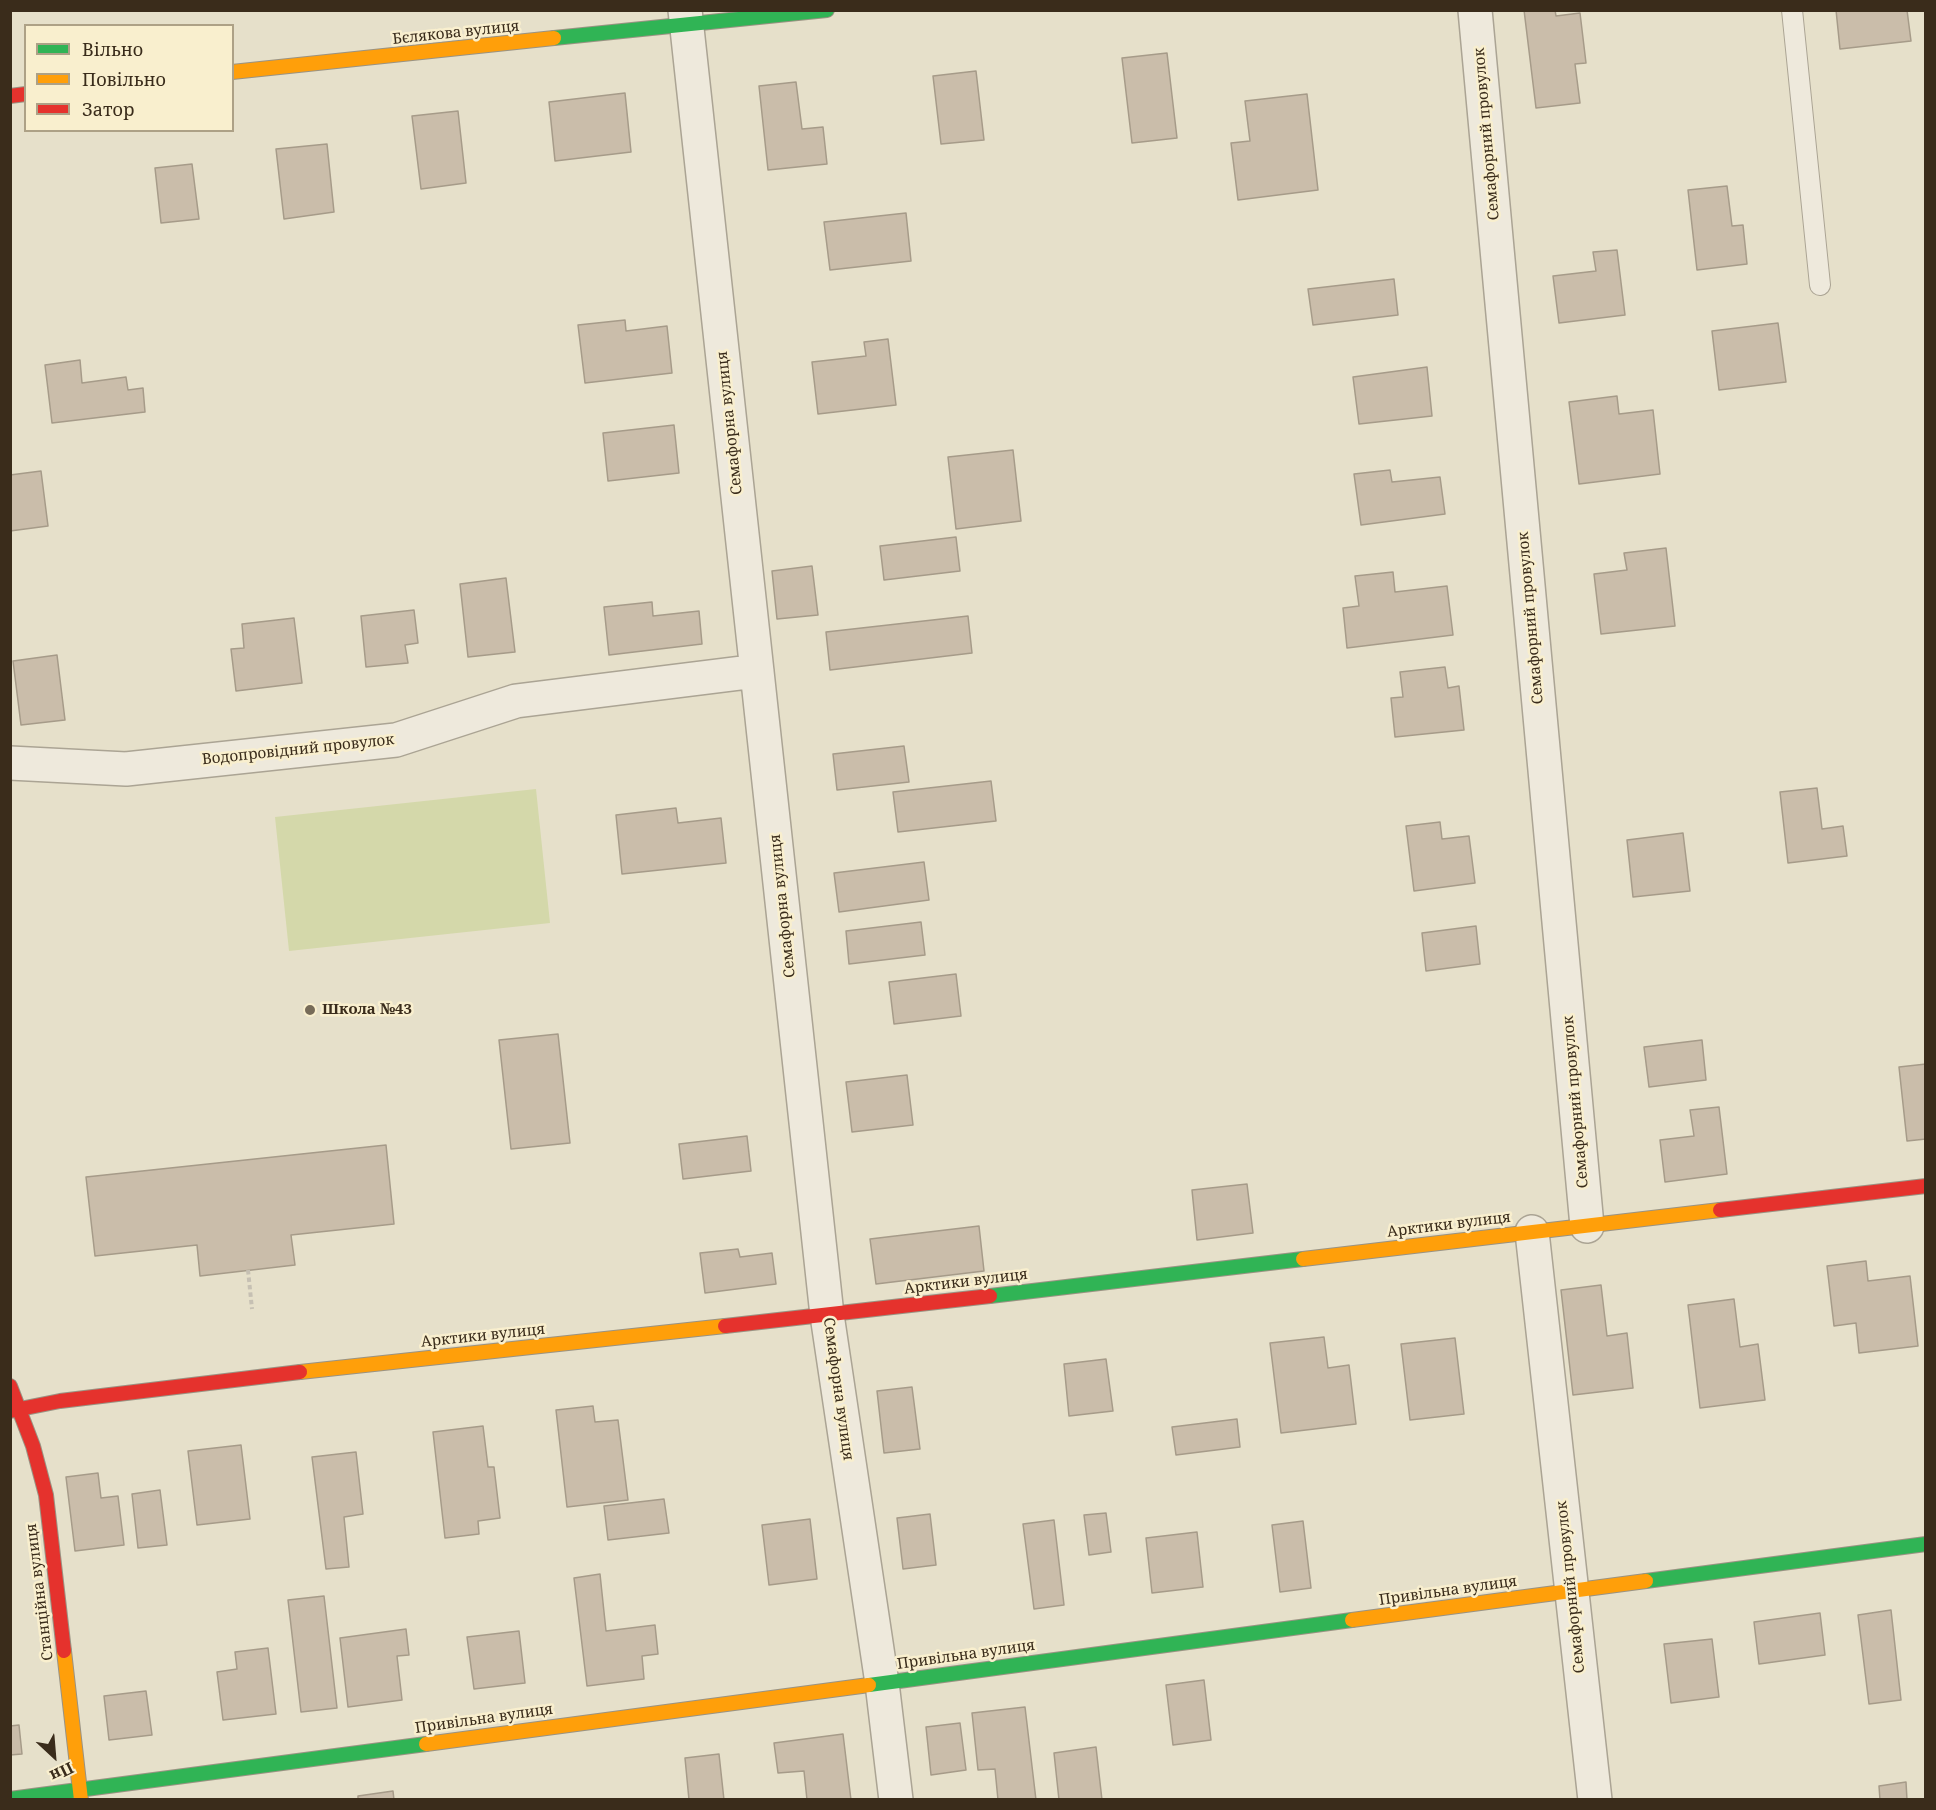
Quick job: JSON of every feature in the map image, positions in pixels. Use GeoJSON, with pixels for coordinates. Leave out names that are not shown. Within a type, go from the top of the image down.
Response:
{"type":"FeatureCollection","features":[{"type":"Feature","properties":{"kind":"street","name":"Бєлякова вулиця"},"geometry":{"type":"LineString","coordinates":[[234,72],[686,18],[827,10]]}},
{"type":"Feature","properties":{"kind":"street","name":"Семафорний провулок"},"geometry":{"type":"LineString","coordinates":[[1475,10],[1587,1226]]}},
{"type":"Feature","properties":{"kind":"street","name":"Семафорна вулиця"},"geometry":{"type":"LineString","coordinates":[[686,18],[827,1315],[882,1683],[896,1800]]}},
{"type":"Feature","properties":{"kind":"street","name":"Водопровідний провулок"},"geometry":{"type":"LineString","coordinates":[[10,762],[126,770],[396,740],[516,701],[758,671]]}},
{"type":"Feature","properties":{"kind":"street","name":"Арктики вулиця"},"geometry":{"type":"LineString","coordinates":[[15,1411],[60,1401],[236,1380],[827,1315],[1926,1186]]}},
{"type":"Feature","properties":{"kind":"street","name":"Семафорний провулок"},"geometry":{"type":"LineString","coordinates":[[1532,1232],[1595,1800]]}},
{"type":"Feature","properties":{"kind":"street","name":"Станційна вулиця"},"geometry":{"type":"LineString","coordinates":[[10,1386],[15,1411],[33,1446],[46,1495],[80,1795]]}},
{"type":"Feature","properties":{"kind":"street","name":"Привільна вулиця"},"geometry":{"type":"LineString","coordinates":[[10,1799],[80,1795],[882,1683],[1926,1544]]}},
{"type":"Feature","properties":{"kind":"lane"},"geometry":{"type":"LineString","coordinates":[[1792,10],[1820,285]]}},
{"type":"Feature","properties":{"kind":"path"},"geometry":{"type":"LineString","coordinates":[[248,1270],[252,1309]]}},
{"type":"Feature","properties":{"kind":"green space"},"geometry":{"type":"Polygon","coordinates":[[[536,789],[550,923],[289,951],[275,817],[536,789]]]}},
{"type":"Feature","properties":{"kind":"building"},"geometry":{"type":"Polygon","coordinates":[[[1524,10],[1555,10],[1556,16],[1580,13],[1586,63],[1575,64],[1580,103],[1536,108],[1524,10]]]}},
{"type":"Feature","properties":{"kind":"building"},"geometry":{"type":"Polygon","coordinates":[[[1836,10],[1907,10],[1911,41],[1840,49],[1836,10]]]}},
{"type":"Feature","properties":{"kind":"building"},"geometry":{"type":"Polygon","coordinates":[[[1167,53],[1177,138],[1132,143],[1122,58],[1167,53]]]}},
{"type":"Feature","properties":{"kind":"building"},"geometry":{"type":"Polygon","coordinates":[[[976,71],[984,140],[941,144],[933,76],[976,71]]]}},
{"type":"Feature","properties":{"kind":"building"},"geometry":{"type":"Polygon","coordinates":[[[796,82],[802,129],[823,127],[827,164],[768,170],[759,86],[796,82]]]}},
{"type":"Feature","properties":{"kind":"building"},"geometry":{"type":"Polygon","coordinates":[[[625,93],[631,152],[555,161],[549,102],[625,93]]]}},
{"type":"Feature","properties":{"kind":"building"},"geometry":{"type":"Polygon","coordinates":[[[1307,94],[1318,190],[1238,200],[1231,143],[1250,141],[1245,101],[1307,94]]]}},
{"type":"Feature","properties":{"kind":"building"},"geometry":{"type":"Polygon","coordinates":[[[458,111],[466,183],[421,189],[412,116],[458,111]]]}},
{"type":"Feature","properties":{"kind":"building"},"geometry":{"type":"Polygon","coordinates":[[[327,144],[334,212],[284,219],[276,149],[327,144]]]}},
{"type":"Feature","properties":{"kind":"building"},"geometry":{"type":"Polygon","coordinates":[[[192,164],[199,219],[161,223],[155,168],[192,164]]]}},
{"type":"Feature","properties":{"kind":"building"},"geometry":{"type":"Polygon","coordinates":[[[1727,186],[1732,226],[1743,225],[1747,264],[1697,270],[1688,190],[1727,186]]]}},
{"type":"Feature","properties":{"kind":"building"},"geometry":{"type":"Polygon","coordinates":[[[906,213],[911,261],[830,270],[824,222],[906,213]]]}},
{"type":"Feature","properties":{"kind":"building"},"geometry":{"type":"Polygon","coordinates":[[[1617,250],[1625,315],[1559,323],[1553,276],[1596,271],[1593,252],[1617,250]]]}},
{"type":"Feature","properties":{"kind":"building"},"geometry":{"type":"Polygon","coordinates":[[[1394,279],[1398,315],[1313,325],[1308,289],[1394,279]]]}},
{"type":"Feature","properties":{"kind":"building"},"geometry":{"type":"Polygon","coordinates":[[[625,320],[626,331],[667,326],[672,373],[585,383],[578,325],[625,320]]]}},
{"type":"Feature","properties":{"kind":"building"},"geometry":{"type":"Polygon","coordinates":[[[1778,323],[1786,382],[1719,390],[1712,331],[1778,323]]]}},
{"type":"Feature","properties":{"kind":"building"},"geometry":{"type":"Polygon","coordinates":[[[888,339],[896,405],[818,414],[812,362],[866,356],[864,342],[888,339]]]}},
{"type":"Feature","properties":{"kind":"building"},"geometry":{"type":"Polygon","coordinates":[[[80,360],[82,383],[126,377],[128,390],[143,388],[145,412],[52,423],[45,365],[80,360]]]}},
{"type":"Feature","properties":{"kind":"building"},"geometry":{"type":"Polygon","coordinates":[[[1427,367],[1432,416],[1359,424],[1353,377],[1427,367]]]}},
{"type":"Feature","properties":{"kind":"building"},"geometry":{"type":"Polygon","coordinates":[[[1617,396],[1619,414],[1653,410],[1660,474],[1579,484],[1569,402],[1617,396]]]}},
{"type":"Feature","properties":{"kind":"building"},"geometry":{"type":"Polygon","coordinates":[[[674,425],[679,473],[608,481],[603,433],[674,425]]]}},
{"type":"Feature","properties":{"kind":"building"},"geometry":{"type":"Polygon","coordinates":[[[1013,450],[1021,521],[956,529],[948,457],[1013,450]]]}},
{"type":"Feature","properties":{"kind":"building"},"geometry":{"type":"Polygon","coordinates":[[[1390,470],[1392,482],[1440,477],[1445,514],[1361,525],[1354,474],[1390,470]]]}},
{"type":"Feature","properties":{"kind":"building"},"geometry":{"type":"Polygon","coordinates":[[[41,471],[48,526],[10,531],[10,475],[41,471]]]}},
{"type":"Feature","properties":{"kind":"building"},"geometry":{"type":"Polygon","coordinates":[[[956,537],[960,571],[884,580],[880,546],[956,537]]]}},
{"type":"Feature","properties":{"kind":"building"},"geometry":{"type":"Polygon","coordinates":[[[1666,548],[1675,626],[1601,634],[1594,574],[1627,570],[1624,553],[1666,548]]]}},
{"type":"Feature","properties":{"kind":"building"},"geometry":{"type":"Polygon","coordinates":[[[812,566],[818,615],[777,619],[772,571],[812,566]]]}},
{"type":"Feature","properties":{"kind":"building"},"geometry":{"type":"Polygon","coordinates":[[[1393,572],[1395,592],[1447,586],[1453,635],[1347,648],[1343,608],[1359,606],[1355,576],[1393,572]]]}},
{"type":"Feature","properties":{"kind":"building"},"geometry":{"type":"Polygon","coordinates":[[[506,578],[515,652],[468,657],[460,584],[506,578]]]}},
{"type":"Feature","properties":{"kind":"building"},"geometry":{"type":"Polygon","coordinates":[[[652,602],[653,616],[699,611],[702,644],[609,655],[604,607],[652,602]]]}},
{"type":"Feature","properties":{"kind":"building"},"geometry":{"type":"Polygon","coordinates":[[[414,610],[418,643],[405,645],[408,663],[366,667],[361,616],[414,610]]]}},
{"type":"Feature","properties":{"kind":"building"},"geometry":{"type":"Polygon","coordinates":[[[968,616],[972,653],[830,670],[826,632],[968,616]]]}},
{"type":"Feature","properties":{"kind":"building"},"geometry":{"type":"Polygon","coordinates":[[[294,618],[302,683],[236,691],[231,649],[244,648],[242,624],[294,618]]]}},
{"type":"Feature","properties":{"kind":"building"},"geometry":{"type":"Polygon","coordinates":[[[57,655],[65,720],[21,725],[13,661],[57,655]]]}},
{"type":"Feature","properties":{"kind":"building"},"geometry":{"type":"Polygon","coordinates":[[[1445,667],[1448,688],[1459,686],[1464,730],[1395,737],[1391,698],[1403,697],[1400,672],[1445,667]]]}},
{"type":"Feature","properties":{"kind":"building"},"geometry":{"type":"Polygon","coordinates":[[[904,746],[909,782],[837,790],[833,754],[904,746]]]}},
{"type":"Feature","properties":{"kind":"building"},"geometry":{"type":"Polygon","coordinates":[[[991,781],[996,821],[898,832],[893,792],[991,781]]]}},
{"type":"Feature","properties":{"kind":"building"},"geometry":{"type":"Polygon","coordinates":[[[1817,788],[1822,829],[1843,826],[1847,856],[1788,863],[1780,792],[1817,788]]]}},
{"type":"Feature","properties":{"kind":"building"},"geometry":{"type":"Polygon","coordinates":[[[676,808],[678,823],[721,818],[726,863],[622,874],[616,815],[676,808]]]}},
{"type":"Feature","properties":{"kind":"building"},"geometry":{"type":"Polygon","coordinates":[[[1440,822],[1442,839],[1469,836],[1475,883],[1414,891],[1406,826],[1440,822]]]}},
{"type":"Feature","properties":{"kind":"building"},"geometry":{"type":"Polygon","coordinates":[[[1683,833],[1690,891],[1633,897],[1627,840],[1683,833]]]}},
{"type":"Feature","properties":{"kind":"building"},"geometry":{"type":"Polygon","coordinates":[[[924,862],[929,900],[839,912],[834,873],[924,862]]]}},
{"type":"Feature","properties":{"kind":"building"},"geometry":{"type":"Polygon","coordinates":[[[921,922],[925,955],[849,964],[846,931],[921,922]]]}},
{"type":"Feature","properties":{"kind":"building"},"geometry":{"type":"Polygon","coordinates":[[[1476,926],[1480,964],[1426,971],[1422,933],[1476,926]]]}},
{"type":"Feature","properties":{"kind":"building"},"geometry":{"type":"Polygon","coordinates":[[[956,974],[961,1016],[894,1024],[889,982],[956,974]]]}},
{"type":"Feature","properties":{"kind":"building"},"geometry":{"type":"Polygon","coordinates":[[[558,1034],[570,1143],[511,1149],[499,1040],[558,1034]]]}},
{"type":"Feature","properties":{"kind":"building"},"geometry":{"type":"Polygon","coordinates":[[[1702,1040],[1706,1080],[1649,1087],[1644,1047],[1702,1040]]]}},
{"type":"Feature","properties":{"kind":"building"},"geometry":{"type":"Polygon","coordinates":[[[1926,1064],[1926,1139],[1907,1141],[1899,1067],[1926,1064]]]}},
{"type":"Feature","properties":{"kind":"building"},"geometry":{"type":"Polygon","coordinates":[[[907,1075],[913,1125],[852,1132],[846,1082],[907,1075]]]}},
{"type":"Feature","properties":{"kind":"building"},"geometry":{"type":"Polygon","coordinates":[[[1719,1107],[1727,1174],[1665,1182],[1660,1140],[1694,1136],[1690,1110],[1719,1107]]]}},
{"type":"Feature","properties":{"kind":"building"},"geometry":{"type":"Polygon","coordinates":[[[747,1136],[751,1171],[683,1179],[679,1144],[747,1136]]]}},
{"type":"Feature","properties":{"kind":"building"},"geometry":{"type":"Polygon","coordinates":[[[386,1145],[394,1224],[291,1235],[295,1265],[200,1276],[197,1245],[95,1256],[86,1177],[386,1145]]]}},
{"type":"Feature","properties":{"kind":"building"},"geometry":{"type":"Polygon","coordinates":[[[1247,1184],[1253,1233],[1197,1240],[1192,1190],[1247,1184]]]}},
{"type":"Feature","properties":{"kind":"building"},"geometry":{"type":"Polygon","coordinates":[[[979,1226],[984,1271],[876,1284],[870,1239],[979,1226]]]}},
{"type":"Feature","properties":{"kind":"building"},"geometry":{"type":"Polygon","coordinates":[[[738,1249],[740,1257],[772,1253],[776,1284],[705,1293],[700,1253],[738,1249]]]}},
{"type":"Feature","properties":{"kind":"building"},"geometry":{"type":"Polygon","coordinates":[[[1866,1261],[1868,1281],[1910,1276],[1918,1346],[1859,1353],[1856,1323],[1834,1326],[1827,1266],[1866,1261]]]}},
{"type":"Feature","properties":{"kind":"building"},"geometry":{"type":"Polygon","coordinates":[[[1601,1285],[1607,1336],[1627,1333],[1633,1388],[1573,1395],[1561,1290],[1601,1285]]]}},
{"type":"Feature","properties":{"kind":"building"},"geometry":{"type":"Polygon","coordinates":[[[1734,1299],[1740,1347],[1758,1344],[1765,1400],[1700,1408],[1688,1305],[1734,1299]]]}},
{"type":"Feature","properties":{"kind":"building"},"geometry":{"type":"Polygon","coordinates":[[[1324,1337],[1328,1368],[1349,1365],[1356,1424],[1281,1433],[1270,1343],[1324,1337]]]}},
{"type":"Feature","properties":{"kind":"building"},"geometry":{"type":"Polygon","coordinates":[[[1455,1338],[1464,1414],[1410,1420],[1401,1344],[1455,1338]]]}},
{"type":"Feature","properties":{"kind":"building"},"geometry":{"type":"Polygon","coordinates":[[[1106,1359],[1113,1411],[1069,1416],[1064,1364],[1106,1359]]]}},
{"type":"Feature","properties":{"kind":"building"},"geometry":{"type":"Polygon","coordinates":[[[912,1387],[920,1449],[884,1453],[877,1391],[912,1387]]]}},
{"type":"Feature","properties":{"kind":"building"},"geometry":{"type":"Polygon","coordinates":[[[593,1406],[595,1422],[618,1420],[628,1500],[567,1507],[556,1410],[593,1406]]]}},
{"type":"Feature","properties":{"kind":"building"},"geometry":{"type":"Polygon","coordinates":[[[1237,1419],[1240,1447],[1176,1455],[1172,1427],[1237,1419]]]}},
{"type":"Feature","properties":{"kind":"building"},"geometry":{"type":"Polygon","coordinates":[[[483,1426],[488,1467],[494,1467],[500,1518],[478,1521],[479,1534],[445,1538],[433,1432],[483,1426]]]}},
{"type":"Feature","properties":{"kind":"building"},"geometry":{"type":"Polygon","coordinates":[[[241,1445],[250,1519],[197,1525],[188,1451],[241,1445]]]}},
{"type":"Feature","properties":{"kind":"building"},"geometry":{"type":"Polygon","coordinates":[[[356,1452],[363,1514],[344,1517],[349,1567],[326,1569],[312,1457],[356,1452]]]}},
{"type":"Feature","properties":{"kind":"building"},"geometry":{"type":"Polygon","coordinates":[[[98,1473],[101,1498],[118,1496],[124,1545],[75,1551],[66,1477],[98,1473]]]}},
{"type":"Feature","properties":{"kind":"building"},"geometry":{"type":"Polygon","coordinates":[[[160,1490],[167,1545],[138,1548],[132,1494],[160,1490]]]}},
{"type":"Feature","properties":{"kind":"building"},"geometry":{"type":"Polygon","coordinates":[[[664,1499],[669,1533],[608,1540],[604,1506],[664,1499]]]}},
{"type":"Feature","properties":{"kind":"building"},"geometry":{"type":"Polygon","coordinates":[[[1106,1513],[1111,1552],[1089,1555],[1084,1515],[1106,1513]]]}},
{"type":"Feature","properties":{"kind":"building"},"geometry":{"type":"Polygon","coordinates":[[[930,1514],[936,1565],[903,1569],[897,1518],[930,1514]]]}},
{"type":"Feature","properties":{"kind":"building"},"geometry":{"type":"Polygon","coordinates":[[[810,1519],[817,1579],[769,1585],[762,1525],[810,1519]]]}},
{"type":"Feature","properties":{"kind":"building"},"geometry":{"type":"Polygon","coordinates":[[[1054,1520],[1064,1605],[1034,1609],[1023,1524],[1054,1520]]]}},
{"type":"Feature","properties":{"kind":"building"},"geometry":{"type":"Polygon","coordinates":[[[1303,1521],[1311,1588],[1280,1592],[1272,1525],[1303,1521]]]}},
{"type":"Feature","properties":{"kind":"building"},"geometry":{"type":"Polygon","coordinates":[[[1197,1532],[1203,1587],[1152,1593],[1146,1538],[1197,1532]]]}},
{"type":"Feature","properties":{"kind":"building"},"geometry":{"type":"Polygon","coordinates":[[[600,1574],[606,1631],[655,1625],[658,1654],[642,1656],[644,1679],[587,1686],[574,1578],[600,1574]]]}},
{"type":"Feature","properties":{"kind":"building"},"geometry":{"type":"Polygon","coordinates":[[[324,1596],[337,1708],[301,1712],[288,1600],[324,1596]]]}},
{"type":"Feature","properties":{"kind":"building"},"geometry":{"type":"Polygon","coordinates":[[[1891,1610],[1901,1700],[1869,1704],[1858,1615],[1891,1610]]]}},
{"type":"Feature","properties":{"kind":"building"},"geometry":{"type":"Polygon","coordinates":[[[1820,1613],[1825,1655],[1759,1664],[1754,1622],[1820,1613]]]}},
{"type":"Feature","properties":{"kind":"building"},"geometry":{"type":"Polygon","coordinates":[[[406,1629],[409,1655],[397,1656],[402,1700],[348,1707],[340,1638],[406,1629]]]}},
{"type":"Feature","properties":{"kind":"building"},"geometry":{"type":"Polygon","coordinates":[[[519,1631],[525,1683],[474,1689],[467,1637],[519,1631]]]}},
{"type":"Feature","properties":{"kind":"building"},"geometry":{"type":"Polygon","coordinates":[[[1712,1639],[1719,1697],[1671,1703],[1664,1644],[1712,1639]]]}},
{"type":"Feature","properties":{"kind":"building"},"geometry":{"type":"Polygon","coordinates":[[[268,1648],[276,1714],[223,1720],[217,1672],[237,1669],[235,1652],[268,1648]]]}},
{"type":"Feature","properties":{"kind":"building"},"geometry":{"type":"Polygon","coordinates":[[[1204,1680],[1211,1740],[1173,1745],[1166,1685],[1204,1680]]]}},
{"type":"Feature","properties":{"kind":"building"},"geometry":{"type":"Polygon","coordinates":[[[146,1691],[152,1735],[109,1740],[104,1696],[146,1691]]]}},
{"type":"Feature","properties":{"kind":"building"},"geometry":{"type":"Polygon","coordinates":[[[1025,1707],[1036,1800],[998,1800],[995,1769],[978,1770],[972,1713],[1025,1707]]]}},
{"type":"Feature","properties":{"kind":"building"},"geometry":{"type":"Polygon","coordinates":[[[960,1723],[966,1770],[931,1775],[926,1727],[960,1723]]]}},
{"type":"Feature","properties":{"kind":"building"},"geometry":{"type":"Polygon","coordinates":[[[19,1725],[22,1754],[10,1755],[10,1726],[19,1725]]]}},
{"type":"Feature","properties":{"kind":"building"},"geometry":{"type":"Polygon","coordinates":[[[843,1734],[851,1800],[807,1800],[804,1771],[778,1773],[774,1743],[843,1734]]]}},
{"type":"Feature","properties":{"kind":"building"},"geometry":{"type":"Polygon","coordinates":[[[1096,1747],[1102,1800],[1059,1800],[1054,1753],[1096,1747]]]}},
{"type":"Feature","properties":{"kind":"building"},"geometry":{"type":"Polygon","coordinates":[[[719,1754],[724,1800],[689,1800],[685,1758],[719,1754]]]}},
{"type":"Feature","properties":{"kind":"building"},"geometry":{"type":"Polygon","coordinates":[[[1906,1782],[1907,1800],[1880,1800],[1879,1786],[1906,1782]]]}},
{"type":"Feature","properties":{"kind":"building"},"geometry":{"type":"Polygon","coordinates":[[[393,1791],[394,1800],[358,1800],[358,1796],[393,1791]]]}},
{"type":"Feature","properties":{"kind":"traffic: fast"},"geometry":{"type":"LineString","coordinates":[[554,38],[827,10]]}},
{"type":"Feature","properties":{"kind":"traffic: fast"},"geometry":{"type":"LineString","coordinates":[[990,1296],[1303,1259]]}},
{"type":"Feature","properties":{"kind":"traffic: fast"},"geometry":{"type":"LineString","coordinates":[[1646,1581],[1926,1544]]}},
{"type":"Feature","properties":{"kind":"traffic: fast"},"geometry":{"type":"LineString","coordinates":[[869,1685],[1352,1620]]}},
{"type":"Feature","properties":{"kind":"traffic: fast"},"geometry":{"type":"LineString","coordinates":[[10,1799],[426,1744]]}},
{"type":"Feature","properties":{"kind":"traffic: slow"},"geometry":{"type":"LineString","coordinates":[[234,72],[554,38]]}},
{"type":"Feature","properties":{"kind":"traffic: slow"},"geometry":{"type":"LineString","coordinates":[[1303,1259],[1720,1210]]}},
{"type":"Feature","properties":{"kind":"traffic: slow"},"geometry":{"type":"LineString","coordinates":[[300,1372],[725,1326]]}},
{"type":"Feature","properties":{"kind":"traffic: slow"},"geometry":{"type":"LineString","coordinates":[[1352,1620],[1646,1581]]}},
{"type":"Feature","properties":{"kind":"traffic: slow"},"geometry":{"type":"LineString","coordinates":[[64,1651],[81,1800]]}},
{"type":"Feature","properties":{"kind":"traffic: slow"},"geometry":{"type":"LineString","coordinates":[[426,1744],[869,1685]]}},
{"type":"Feature","properties":{"kind":"traffic: jam"},"geometry":{"type":"LineString","coordinates":[[10,96],[24,94]]}},
{"type":"Feature","properties":{"kind":"traffic: jam"},"geometry":{"type":"LineString","coordinates":[[1720,1210],[1926,1186]]}},
{"type":"Feature","properties":{"kind":"traffic: jam"},"geometry":{"type":"LineString","coordinates":[[725,1326],[990,1296]]}},
{"type":"Feature","properties":{"kind":"traffic: jam"},"geometry":{"type":"LineString","coordinates":[[10,1411],[60,1401],[300,1372]]}},
{"type":"Feature","properties":{"kind":"traffic: jam"},"geometry":{"type":"LineString","coordinates":[[10,1386],[33,1446],[46,1495],[64,1651]]}},
{"type":"Feature","properties":{"kind":"place","name":"Школа №43"},"geometry":{"type":"Point","coordinates":[310,1010]}}]}
